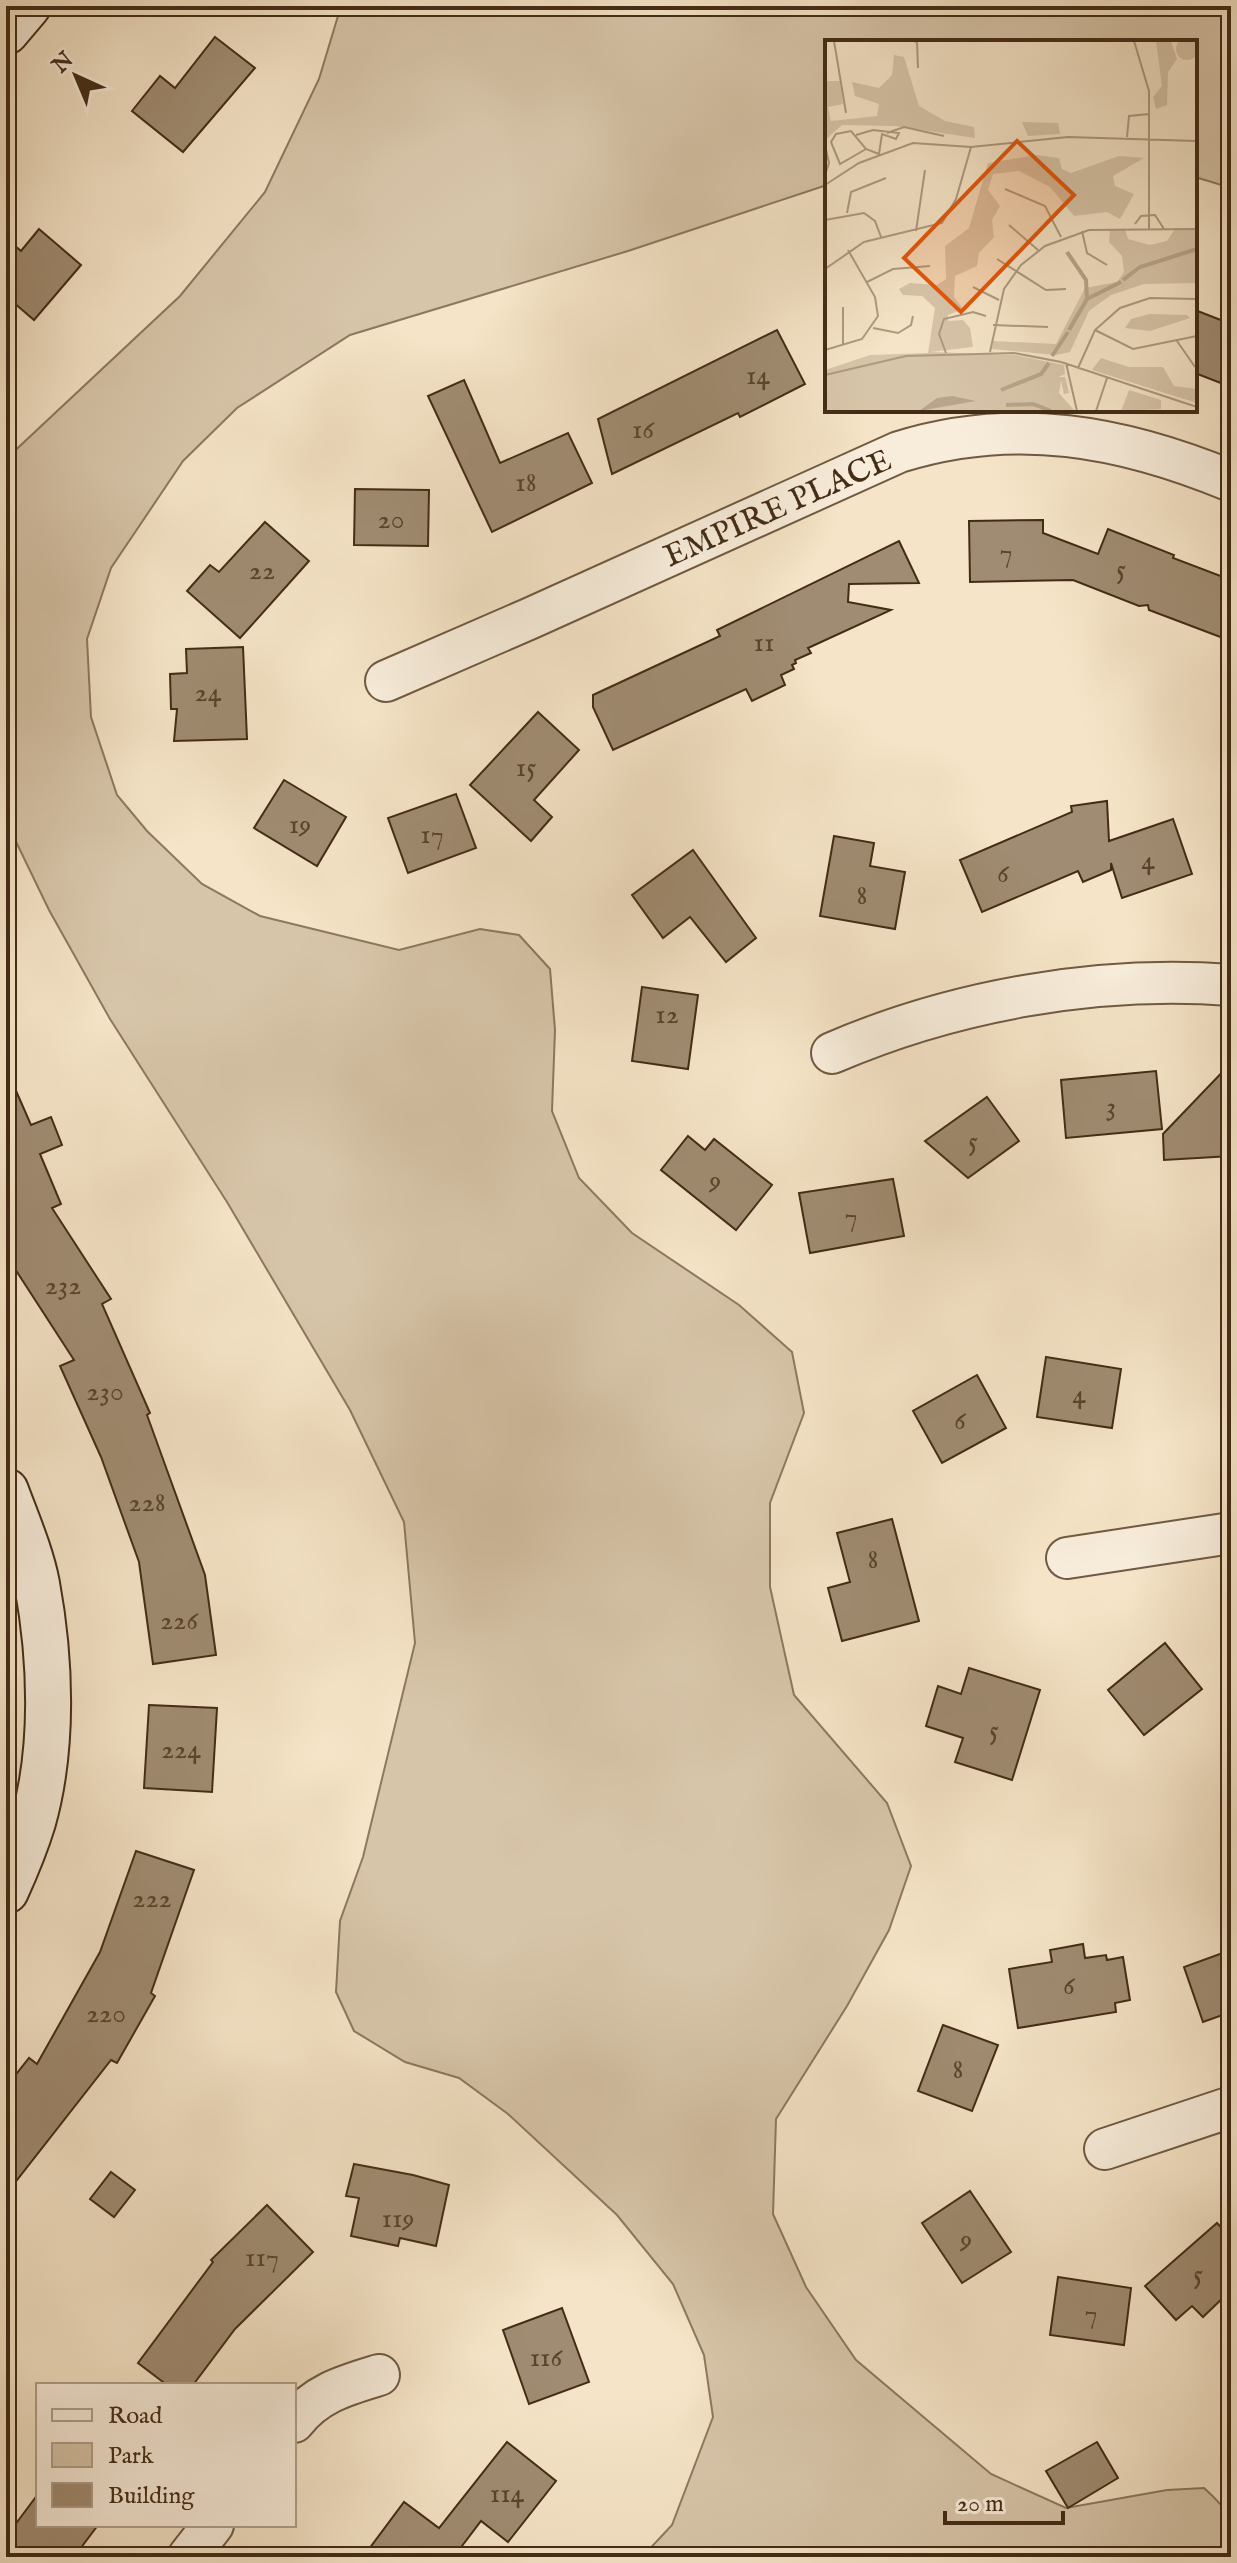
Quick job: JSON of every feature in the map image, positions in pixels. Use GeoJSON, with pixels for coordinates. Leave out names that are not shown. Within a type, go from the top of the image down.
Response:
{"type":"FeatureCollection","features":[{"type":"Feature","properties":{"kind":"street"},"geometry":{"type":"LineString","coordinates":[[6,32],[28,6]]}},
{"type":"Feature","properties":{"kind":"street","name":"EMPIRE PLACE"},"geometry":{"type":"LineString","coordinates":[[386,681],[899,452],[924,444],[1014,433],[1079,436],[1148,451],[1231,481]]}},
{"type":"Feature","properties":{"kind":"street"},"geometry":{"type":"LineString","coordinates":[[832,1053],[901,1027],[1004,1001],[1127,985],[1231,985]]}},
{"type":"Feature","properties":{"kind":"street"},"geometry":{"type":"LineString","coordinates":[[6,1491],[37,1582],[48,1706],[44,1756],[33,1821],[6,1891]]}},
{"type":"Feature","properties":{"kind":"street"},"geometry":{"type":"LineString","coordinates":[[1067,1558],[1231,1533]]}},
{"type":"Feature","properties":{"kind":"street"},"geometry":{"type":"LineString","coordinates":[[1105,2149],[1231,2107]]}},
{"type":"Feature","properties":{"kind":"street"},"geometry":{"type":"LineString","coordinates":[[296,2420],[317,2398],[379,2375]]}},
{"type":"Feature","properties":{"kind":"street"},"geometry":{"type":"LineString","coordinates":[[188,2557],[211,2527]]}},
{"type":"Feature","properties":{"kind":"green space"},"geometry":{"type":"Polygon","coordinates":[[[341,6],[1231,6],[1231,188],[1197,178],[1197,40],[825,40],[825,186],[628,251],[350,335],[237,408],[183,461],[111,568],[87,639],[91,717],[117,795],[147,831],[202,884],[260,916],[399,950],[480,929],[519,935],[550,969],[555,1030],[552,1111],[579,1178],[632,1233],[739,1305],[792,1352],[804,1413],[770,1503],[770,1587],[794,1695],[887,1803],[911,1866],[889,1930],[847,2006],[776,2119],[773,2214],[806,2287],[856,2360],[991,2474],[1066,2508],[1167,2490],[1204,2488],[1229,2518],[1231,2557],[642,2557],[672,2525],[713,2417],[704,2355],[673,2284],[617,2215],[508,2114],[459,2078],[405,2062],[354,2031],[336,1992],[340,1921],[363,1857],[415,1643],[404,1522],[350,1410],[227,1202],[110,1019],[49,910],[6,821],[6,459],[180,296],[265,192],[319,79],[341,6]]]}},
{"type":"Feature","properties":{"kind":"building"},"geometry":{"type":"Polygon","coordinates":[[[215,37],[255,68],[183,152],[132,111],[160,76],[175,88],[215,37]]]}},
{"type":"Feature","properties":{"kind":"building"},"geometry":{"type":"Polygon","coordinates":[[[39,229],[81,265],[34,320],[6,296],[6,238],[21,251],[39,229]]]}},
{"type":"Feature","properties":{"kind":"building"},"geometry":{"type":"Polygon","coordinates":[[[1197,311],[1231,324],[1231,387],[1197,374],[1197,311]]]}},
{"type":"Feature","properties":{"kind":"building"},"geometry":{"type":"Polygon","coordinates":[[[777,330],[805,384],[740,417],[738,413],[612,474],[598,419],[777,330]]]}},
{"type":"Feature","properties":{"kind":"building"},"geometry":{"type":"Polygon","coordinates":[[[464,380],[500,463],[568,433],[592,483],[492,532],[428,396],[464,380]]]}},
{"type":"Feature","properties":{"kind":"building"},"geometry":{"type":"Polygon","coordinates":[[[355,489],[429,490],[428,546],[354,545],[355,489]]]}},
{"type":"Feature","properties":{"kind":"building"},"geometry":{"type":"Polygon","coordinates":[[[1043,520],[1043,533],[1098,554],[1108,529],[1231,580],[1231,641],[1149,610],[1148,605],[1139,606],[1073,580],[970,582],[969,521],[1043,520]]]}},
{"type":"Feature","properties":{"kind":"building"},"geometry":{"type":"Polygon","coordinates":[[[265,522],[309,561],[240,638],[187,591],[210,565],[219,572],[265,522]]]}},
{"type":"Feature","properties":{"kind":"building"},"geometry":{"type":"Polygon","coordinates":[[[899,541],[919,583],[849,584],[848,602],[891,610],[808,648],[811,653],[795,660],[796,663],[792,665],[794,669],[781,675],[785,685],[752,701],[746,689],[613,750],[593,707],[593,695],[720,636],[717,630],[899,541]]]}},
{"type":"Feature","properties":{"kind":"building"},"geometry":{"type":"Polygon","coordinates":[[[243,647],[247,739],[174,741],[177,709],[171,709],[170,674],[187,673],[186,649],[243,647]]]}},
{"type":"Feature","properties":{"kind":"building"},"geometry":{"type":"Polygon","coordinates":[[[538,712],[579,750],[534,800],[552,817],[531,841],[470,785],[538,712]]]}},
{"type":"Feature","properties":{"kind":"building"},"geometry":{"type":"Polygon","coordinates":[[[284,780],[346,817],[317,866],[254,828],[284,780]]]}},
{"type":"Feature","properties":{"kind":"building"},"geometry":{"type":"Polygon","coordinates":[[[456,794],[476,848],[408,873],[388,818],[456,794]]]}},
{"type":"Feature","properties":{"kind":"building"},"geometry":{"type":"Polygon","coordinates":[[[1107,801],[1109,841],[1173,819],[1192,874],[1122,898],[1111,863],[1111,870],[1083,882],[1078,871],[982,912],[960,860],[1072,812],[1071,806],[1107,801]]]}},
{"type":"Feature","properties":{"kind":"building"},"geometry":{"type":"Polygon","coordinates":[[[834,836],[874,843],[870,866],[905,872],[895,929],[820,916],[834,836]]]}},
{"type":"Feature","properties":{"kind":"building"},"geometry":{"type":"Polygon","coordinates":[[[693,850],[756,938],[726,962],[690,917],[663,938],[632,895],[693,850]]]}},
{"type":"Feature","properties":{"kind":"building"},"geometry":{"type":"Polygon","coordinates":[[[642,987],[698,995],[688,1069],[632,1061],[642,987]]]}},
{"type":"Feature","properties":{"kind":"building"},"geometry":{"type":"Polygon","coordinates":[[[1231,1063],[1231,1156],[1164,1160],[1163,1134],[1231,1063]]]}},
{"type":"Feature","properties":{"kind":"building"},"geometry":{"type":"Polygon","coordinates":[[[6,1068],[31,1125],[51,1117],[62,1145],[40,1154],[61,1204],[52,1208],[111,1299],[102,1304],[150,1413],[147,1415],[205,1575],[216,1655],[153,1664],[139,1562],[101,1457],[60,1366],[74,1360],[6,1255],[6,1068]]]}},
{"type":"Feature","properties":{"kind":"building"},"geometry":{"type":"Polygon","coordinates":[[[1156,1071],[1162,1129],[1066,1138],[1061,1080],[1156,1071]]]}},
{"type":"Feature","properties":{"kind":"building"},"geometry":{"type":"Polygon","coordinates":[[[987,1097],[1019,1141],[968,1178],[925,1141],[987,1097]]]}},
{"type":"Feature","properties":{"kind":"building"},"geometry":{"type":"Polygon","coordinates":[[[688,1136],[705,1150],[714,1139],[772,1185],[736,1230],[661,1170],[688,1136]]]}},
{"type":"Feature","properties":{"kind":"building"},"geometry":{"type":"Polygon","coordinates":[[[893,1179],[904,1236],[810,1253],[799,1193],[893,1179]]]}},
{"type":"Feature","properties":{"kind":"building"},"geometry":{"type":"Polygon","coordinates":[[[1046,1357],[1121,1369],[1112,1428],[1037,1417],[1046,1357]]]}},
{"type":"Feature","properties":{"kind":"building"},"geometry":{"type":"Polygon","coordinates":[[[977,1375],[1006,1428],[942,1463],[913,1411],[977,1375]]]}},
{"type":"Feature","properties":{"kind":"building"},"geometry":{"type":"Polygon","coordinates":[[[892,1519],[919,1621],[842,1641],[828,1588],[850,1582],[837,1533],[892,1519]]]}},
{"type":"Feature","properties":{"kind":"building"},"geometry":{"type":"Polygon","coordinates":[[[1165,1643],[1202,1689],[1144,1735],[1108,1690],[1165,1643]]]}},
{"type":"Feature","properties":{"kind":"building"},"geometry":{"type":"Polygon","coordinates":[[[969,1668],[1040,1690],[1012,1780],[955,1762],[963,1738],[926,1726],[938,1686],[961,1694],[969,1668]]]}},
{"type":"Feature","properties":{"kind":"building"},"geometry":{"type":"Polygon","coordinates":[[[149,1705],[217,1708],[212,1792],[144,1788],[149,1705]]]}},
{"type":"Feature","properties":{"kind":"building"},"geometry":{"type":"Polygon","coordinates":[[[136,1851],[194,1870],[151,1993],[155,1996],[117,2063],[111,2060],[6,2194],[6,2087],[29,2058],[37,2064],[100,1952],[136,1851]]]}},
{"type":"Feature","properties":{"kind":"building"},"geometry":{"type":"Polygon","coordinates":[[[1083,1944],[1085,1958],[1106,1955],[1107,1960],[1123,1957],[1130,2000],[1115,2003],[1116,2012],[1018,2028],[1009,1969],[1052,1962],[1050,1950],[1083,1944]]]}},
{"type":"Feature","properties":{"kind":"building"},"geometry":{"type":"Polygon","coordinates":[[[1231,1950],[1231,2012],[1203,2022],[1184,1967],[1231,1950]]]}},
{"type":"Feature","properties":{"kind":"building"},"geometry":{"type":"Polygon","coordinates":[[[943,2025],[998,2045],[972,2111],[918,2091],[943,2025]]]}},
{"type":"Feature","properties":{"kind":"building"},"geometry":{"type":"Polygon","coordinates":[[[354,2164],[449,2185],[436,2246],[400,2238],[398,2246],[351,2236],[359,2198],[346,2196],[354,2164]]]}},
{"type":"Feature","properties":{"kind":"building"},"geometry":{"type":"Polygon","coordinates":[[[111,2172],[135,2190],[114,2217],[90,2199],[111,2172]]]}},
{"type":"Feature","properties":{"kind":"building"},"geometry":{"type":"Polygon","coordinates":[[[970,2191],[1011,2252],[962,2283],[922,2223],[970,2191]]]}},
{"type":"Feature","properties":{"kind":"building"},"geometry":{"type":"Polygon","coordinates":[[[267,2205],[313,2252],[235,2329],[194,2383],[164,2383],[138,2363],[213,2262],[211,2260],[267,2205]]]}},
{"type":"Feature","properties":{"kind":"building"},"geometry":{"type":"Polygon","coordinates":[[[1217,2223],[1231,2238],[1231,2290],[1203,2317],[1192,2306],[1176,2320],[1145,2286],[1217,2223]]]}},
{"type":"Feature","properties":{"kind":"building"},"geometry":{"type":"Polygon","coordinates":[[[1058,2277],[1131,2288],[1124,2345],[1050,2335],[1058,2277]]]}},
{"type":"Feature","properties":{"kind":"building"},"geometry":{"type":"Polygon","coordinates":[[[562,2308],[589,2382],[529,2404],[503,2330],[562,2308]]]}},
{"type":"Feature","properties":{"kind":"building"},"geometry":{"type":"Polygon","coordinates":[[[507,2442],[556,2481],[508,2542],[481,2521],[462,2546],[477,2557],[363,2557],[404,2502],[439,2528],[507,2442]]]}},
{"type":"Feature","properties":{"kind":"building"},"geometry":{"type":"Polygon","coordinates":[[[1097,2442],[1118,2478],[1068,2508],[1046,2471],[1097,2442]]]}},
{"type":"Feature","properties":{"kind":"building"},"geometry":{"type":"Polygon","coordinates":[[[36,2497],[36,2527],[96,2527],[74,2557],[6,2557],[6,2537],[36,2497]]]}}]}
